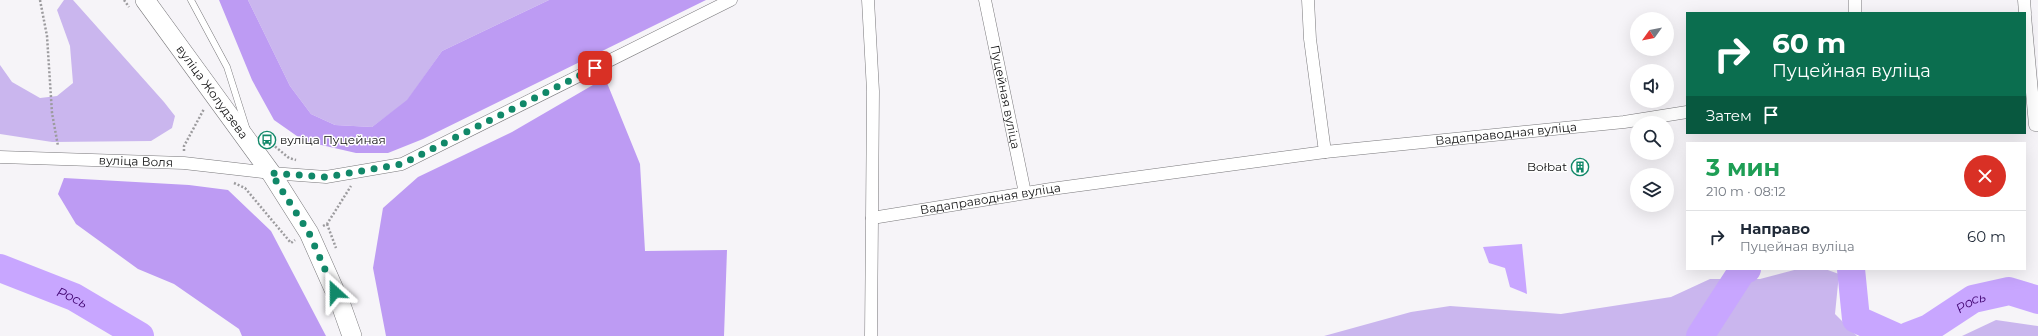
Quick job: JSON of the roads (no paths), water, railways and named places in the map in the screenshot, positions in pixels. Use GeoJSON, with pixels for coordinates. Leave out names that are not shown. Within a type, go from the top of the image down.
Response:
{"type":"FeatureCollection","features":[{"type":"Feature","properties":{"kind":"main road","name":"вуліца Жолудзева"},"geometry":{"type":"LineString","coordinates":[[145,0],[271,173],[309,233],[341,305],[352,336]]}},
{"type":"Feature","properties":{"kind":"street"},"geometry":{"type":"LineString","coordinates":[[271,173],[326,177],[402,164],[731,0]]}},
{"type":"Feature","properties":{"kind":"street"},"geometry":{"type":"LineString","coordinates":[[868,0],[873,91],[872,336]]}},
{"type":"Feature","properties":{"kind":"street","name":"Пуцейная вуліца"},"geometry":{"type":"LineString","coordinates":[[986,0],[1025,193]]}},
{"type":"Feature","properties":{"kind":"street"},"geometry":{"type":"LineString","coordinates":[[1308,0],[1310,39],[1324,152]]}},
{"type":"Feature","properties":{"kind":"street"},"geometry":{"type":"LineString","coordinates":[[1855,0],[1855,12]]}},
{"type":"Feature","properties":{"kind":"street"},"geometry":{"type":"LineString","coordinates":[[2024,0],[2025,12]]}},
{"type":"Feature","properties":{"kind":"street"},"geometry":{"type":"LineString","coordinates":[[2026,25],[2035,125],[2038,125]]}},
{"type":"Feature","properties":{"kind":"street","name":"Вадаправодная вуліца"},"geometry":{"type":"LineString","coordinates":[[872,218],[1025,193],[1324,152],[1624,122],[1686,112]]}},
{"type":"Feature","properties":{"kind":"street","name":"вуліца Воля"},"geometry":{"type":"LineString","coordinates":[[0,156],[184,163],[271,173]]}},
{"type":"Feature","properties":{"kind":"lane"},"geometry":{"type":"LineString","coordinates":[[191,0],[227,67],[252,147]]}},
{"type":"Feature","properties":{"kind":"waterway","name":"Рось"},"geometry":{"type":"LineString","coordinates":[[0,268],[74,297],[140,336]]}},
{"type":"Feature","properties":{"kind":"waterway","name":"Рось"},"geometry":{"type":"LineString","coordinates":[[1700,336],[1742,271],[1744,270]]}},
{"type":"Feature","properties":{"kind":"waterway","name":"Рось"},"geometry":{"type":"LineString","coordinates":[[1851,270],[1856,319],[1894,336]]}},
{"type":"Feature","properties":{"kind":"waterway","name":"Рось"},"geometry":{"type":"LineString","coordinates":[[1908,336],[1929,328],[1973,299],[2009,291],[2038,300]]}},
{"type":"Feature","properties":{"kind":"place","name":"вуліца Пуцейная"},"geometry":{"type":"Point","coordinates":[267,140]}},
{"type":"Feature","properties":{"kind":"place","name":"Bołbat"},"geometry":{"type":"Point","coordinates":[1580,167]}}]}
